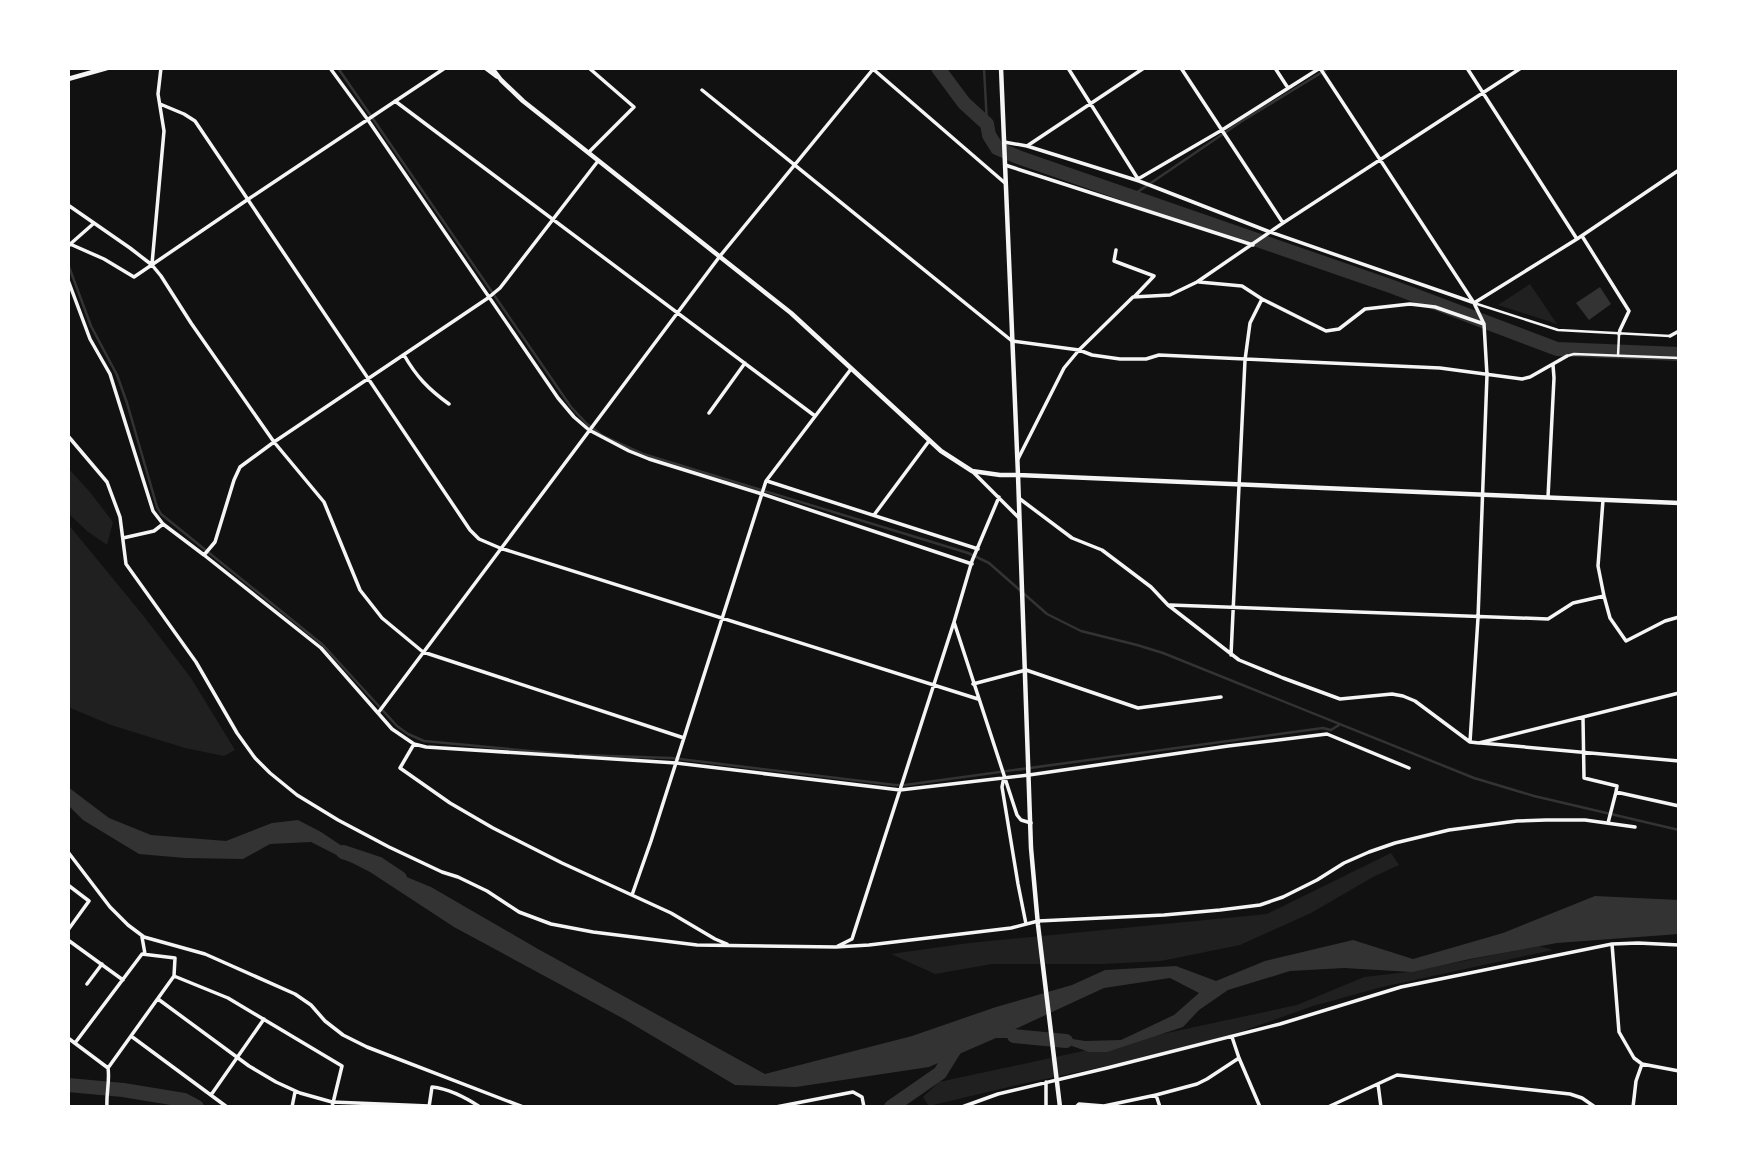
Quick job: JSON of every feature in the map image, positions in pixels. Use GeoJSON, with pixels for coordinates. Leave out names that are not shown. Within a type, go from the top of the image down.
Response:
{"type":"FeatureCollection","features":[{"type":"Feature","properties":{"kind":"main road"},"geometry":{"type":"LineString","coordinates":[[68,79],[107,68]]}},
{"type":"Feature","properties":{"kind":"main road"},"geometry":{"type":"LineString","coordinates":[[492,68],[523,101],[791,313],[929,441],[972,471],[999,475],[1679,503]]}},
{"type":"Feature","properties":{"kind":"main road"},"geometry":{"type":"LineString","coordinates":[[1001,68],[1033,869],[1060,1107]]}},
{"type":"Feature","properties":{"kind":"street"},"geometry":{"type":"LineString","coordinates":[[152,265],[164,131],[158,94],[161,68]]}},
{"type":"Feature","properties":{"kind":"street"},"geometry":{"type":"LineString","coordinates":[[330,68],[558,398],[589,430],[649,459],[972,563]]}},
{"type":"Feature","properties":{"kind":"street"},"geometry":{"type":"LineString","coordinates":[[94,224],[69,245],[104,259],[134,277],[445,68]]}},
{"type":"Feature","properties":{"kind":"street"},"geometry":{"type":"LineString","coordinates":[[485,68],[501,80]]}},
{"type":"Feature","properties":{"kind":"street"},"geometry":{"type":"LineString","coordinates":[[588,153],[634,107],[589,68]]}},
{"type":"Feature","properties":{"kind":"street"},"geometry":{"type":"LineString","coordinates":[[1068,68],[1138,180]]}},
{"type":"Feature","properties":{"kind":"street"},"geometry":{"type":"LineString","coordinates":[[1027,146],[1144,68]]}},
{"type":"Feature","properties":{"kind":"street"},"geometry":{"type":"LineString","coordinates":[[1181,68],[1283,223]]}},
{"type":"Feature","properties":{"kind":"street"},"geometry":{"type":"LineString","coordinates":[[1275,68],[1288,88]]}},
{"type":"Feature","properties":{"kind":"street"},"geometry":{"type":"LineString","coordinates":[[1138,180],[1222,131],[1320,68],[1474,303],[1484,324],[1487,375],[1478,618],[1470,743]]}},
{"type":"Feature","properties":{"kind":"street"},"geometry":{"type":"LineString","coordinates":[[1467,68],[1577,239]]}},
{"type":"Feature","properties":{"kind":"street"},"geometry":{"type":"LineString","coordinates":[[1133,298],[1170,295],[1197,282],[1521,68]]}},
{"type":"Feature","properties":{"kind":"street"},"geometry":{"type":"LineString","coordinates":[[378,712],[720,256],[873,69],[1005,183]]}},
{"type":"Feature","properties":{"kind":"street"},"geometry":{"type":"LineString","coordinates":[[702,90],[1012,341],[1079,350],[1120,359],[1146,359],[1159,355],[1440,368],[1522,379],[1574,354],[1679,358]]}},
{"type":"Feature","properties":{"kind":"street"},"geometry":{"type":"LineString","coordinates":[[395,101],[815,416]]}},
{"type":"Feature","properties":{"kind":"street"},"geometry":{"type":"LineString","coordinates":[[160,104],[195,121],[470,530],[479,539],[500,548],[978,699]]}},
{"type":"Feature","properties":{"kind":"street"},"geometry":{"type":"LineString","coordinates":[[1004,142],[1027,146],[1138,180],[1270,232],[1558,330],[1679,337]]}},
{"type":"Feature","properties":{"kind":"street"},"geometry":{"type":"LineString","coordinates":[[204,555],[215,542],[240,467],[500,288],[598,161]]}},
{"type":"Feature","properties":{"kind":"street"},"geometry":{"type":"LineString","coordinates":[[1005,165],[1253,245]]}},
{"type":"Feature","properties":{"kind":"street"},"geometry":{"type":"LineString","coordinates":[[1474,303],[1583,236],[1679,170]]}},
{"type":"Feature","properties":{"kind":"street"},"geometry":{"type":"LineString","coordinates":[[68,205],[130,248],[161,275],[274,442],[324,502],[360,590],[382,618],[423,652],[684,738]]}},
{"type":"Feature","properties":{"kind":"street"},"geometry":{"type":"LineString","coordinates":[[1583,236],[1629,311],[1619,334],[1618,356]]}},
{"type":"Feature","properties":{"kind":"street"},"geometry":{"type":"LineString","coordinates":[[1018,459],[1064,369],[1079,350],[1154,276],[1114,261],[1116,250]]}},
{"type":"Feature","properties":{"kind":"street"},"geometry":{"type":"LineString","coordinates":[[68,280],[90,339],[110,374],[153,511],[163,524],[321,648],[392,729],[414,744],[426,747],[676,763],[900,790],[1327,734],[1409,768]]}},
{"type":"Feature","properties":{"kind":"street"},"geometry":{"type":"LineString","coordinates":[[1197,282],[1242,286],[1326,331],[1339,329],[1365,309],[1410,304],[1435,307],[1484,324]]}},
{"type":"Feature","properties":{"kind":"street"},"geometry":{"type":"LineString","coordinates":[[1231,655],[1245,360],[1250,323],[1262,299]]}},
{"type":"Feature","properties":{"kind":"street"},"geometry":{"type":"LineString","coordinates":[[1670,336],[1679,331]]}},
{"type":"Feature","properties":{"kind":"street"},"geometry":{"type":"LineString","coordinates":[[404,355],[427,387],[449,404]]}},
{"type":"Feature","properties":{"kind":"street"},"geometry":{"type":"LineString","coordinates":[[709,413],[745,363]]}},
{"type":"Feature","properties":{"kind":"street"},"geometry":{"type":"LineString","coordinates":[[1548,497],[1553,365]]}},
{"type":"Feature","properties":{"kind":"street"},"geometry":{"type":"LineString","coordinates":[[632,895],[766,481],[851,369]]}},
{"type":"Feature","properties":{"kind":"street"},"geometry":{"type":"LineString","coordinates":[[68,436],[107,482],[120,517],[127,564],[196,662],[237,733],[270,773],[297,795],[338,820],[389,848],[487,891],[519,912],[539,921],[604,934],[697,945],[836,947],[960,935],[1011,928],[1038,921],[1164,915],[1260,905],[1283,897],[1344,863],[1395,843],[1449,830],[1517,821],[1585,820],[1635,827]]}},
{"type":"Feature","properties":{"kind":"street"},"geometry":{"type":"LineString","coordinates":[[874,515],[929,441]]}},
{"type":"Feature","properties":{"kind":"street"},"geometry":{"type":"LineString","coordinates":[[972,471],[1020,518]]}},
{"type":"Feature","properties":{"kind":"street"},"geometry":{"type":"LineString","coordinates":[[766,481],[978,548]]}},
{"type":"Feature","properties":{"kind":"street"},"geometry":{"type":"LineString","coordinates":[[836,947],[852,939],[972,563],[999,497]]}},
{"type":"Feature","properties":{"kind":"street"},"geometry":{"type":"LineString","coordinates":[[1020,499],[1072,538],[1102,550],[1151,587],[1168,605],[1231,655],[1283,678],[1340,699],[1392,694],[1402,696],[1415,701],[1470,743],[1679,761]]}},
{"type":"Feature","properties":{"kind":"street"},"geometry":{"type":"LineString","coordinates":[[1603,500],[1598,566],[1610,618],[1626,641],[1665,621],[1679,617]]}},
{"type":"Feature","properties":{"kind":"street"},"geometry":{"type":"LineString","coordinates":[[123,538],[154,531],[163,524]]}},
{"type":"Feature","properties":{"kind":"street"},"geometry":{"type":"LineString","coordinates":[[1168,605],[1548,619],[1573,603],[1604,596]]}},
{"type":"Feature","properties":{"kind":"street"},"geometry":{"type":"LineString","coordinates":[[954,622],[1017,815],[1021,820],[1031,823]]}},
{"type":"Feature","properties":{"kind":"street"},"geometry":{"type":"LineString","coordinates":[[973,684],[1026,670],[1138,708],[1221,697]]}},
{"type":"Feature","properties":{"kind":"street"},"geometry":{"type":"LineString","coordinates":[[1479,743],[1679,693]]}},
{"type":"Feature","properties":{"kind":"street"},"geometry":{"type":"LineString","coordinates":[[1583,718],[1584,778],[1617,786],[1608,823]]}},
{"type":"Feature","properties":{"kind":"street"},"geometry":{"type":"LineString","coordinates":[[414,744],[400,768],[450,803],[493,828],[671,913],[730,945]]}},
{"type":"Feature","properties":{"kind":"street"},"geometry":{"type":"LineString","coordinates":[[1004,776],[1002,788],[1026,924]]}},
{"type":"Feature","properties":{"kind":"street"},"geometry":{"type":"LineString","coordinates":[[1616,792],[1679,806]]}},
{"type":"Feature","properties":{"kind":"street"},"geometry":{"type":"LineString","coordinates":[[68,852],[110,907],[142,935],[205,954],[295,994],[311,1004],[325,1021],[366,1047],[523,1107]]}},
{"type":"Feature","properties":{"kind":"street"},"geometry":{"type":"LineString","coordinates":[[68,885],[89,901],[68,930]]}},
{"type":"Feature","properties":{"kind":"street"},"geometry":{"type":"LineString","coordinates":[[142,935],[145,954]]}},
{"type":"Feature","properties":{"kind":"street"},"geometry":{"type":"LineString","coordinates":[[68,940],[123,979]]}},
{"type":"Feature","properties":{"kind":"street"},"geometry":{"type":"LineString","coordinates":[[962,1107],[998,1094],[1280,1024],[1401,987],[1612,944],[1650,943],[1679,946]]}},
{"type":"Feature","properties":{"kind":"street"},"geometry":{"type":"LineString","coordinates":[[1612,944],[1619,1032],[1634,1058],[1642,1064],[1679,1072]]}},
{"type":"Feature","properties":{"kind":"street"},"geometry":{"type":"LineString","coordinates":[[75,1043],[142,954],[175,958],[174,976],[108,1068]]}},
{"type":"Feature","properties":{"kind":"street"},"geometry":{"type":"LineString","coordinates":[[87,985],[102,964]]}},
{"type":"Feature","properties":{"kind":"street"},"geometry":{"type":"LineString","coordinates":[[174,976],[228,998],[342,1066],[332,1104]]}},
{"type":"Feature","properties":{"kind":"street"},"geometry":{"type":"LineString","coordinates":[[158,999],[276,1082],[332,1104],[429,1106],[432,1087],[444,1088],[480,1107]]}},
{"type":"Feature","properties":{"kind":"street"},"geometry":{"type":"LineString","coordinates":[[211,1095],[264,1019]]}},
{"type":"Feature","properties":{"kind":"street"},"geometry":{"type":"LineString","coordinates":[[131,1036],[228,1107]]}},
{"type":"Feature","properties":{"kind":"street"},"geometry":{"type":"LineString","coordinates":[[1232,1037],[1260,1107]]}},
{"type":"Feature","properties":{"kind":"street"},"geometry":{"type":"LineString","coordinates":[[68,1038],[108,1068],[110,1076],[106,1095],[107,1107]]}},
{"type":"Feature","properties":{"kind":"street"},"geometry":{"type":"LineString","coordinates":[[1076,1107],[1079,1104],[1104,1106],[1156,1095],[1207,1079],[1239,1058]]}},
{"type":"Feature","properties":{"kind":"street"},"geometry":{"type":"LineString","coordinates":[[1633,1107],[1636,1082],[1642,1064]]}},
{"type":"Feature","properties":{"kind":"street"},"geometry":{"type":"LineString","coordinates":[[1328,1107],[1397,1075],[1570,1094],[1595,1107]]}},
{"type":"Feature","properties":{"kind":"street"},"geometry":{"type":"LineString","coordinates":[[1046,1082],[1046,1107]]}},
{"type":"Feature","properties":{"kind":"street"},"geometry":{"type":"LineString","coordinates":[[1378,1084],[1381,1107]]}},
{"type":"Feature","properties":{"kind":"street"},"geometry":{"type":"LineString","coordinates":[[292,1107],[295,1091]]}},
{"type":"Feature","properties":{"kind":"street"},"geometry":{"type":"LineString","coordinates":[[776,1107],[852,1092],[862,1097],[864,1107]]}},
{"type":"Feature","properties":{"kind":"street"},"geometry":{"type":"LineString","coordinates":[[1156,1095],[1160,1107]]}},
{"type":"Feature","properties":{"kind":"shaded area"},"geometry":{"type":"Polygon","coordinates":[[[1530,284],[1557,324],[1498,305],[1530,284]]]}},
{"type":"Feature","properties":{"kind":"shaded area"},"geometry":{"type":"Polygon","coordinates":[[[1600,287],[1611,304],[1589,320],[1576,303],[1600,287]]]}},
{"type":"Feature","properties":{"kind":"shaded area"},"geometry":{"type":"Polygon","coordinates":[[[68,468],[113,522],[107,545],[68,513],[68,468]]]}},
{"type":"Feature","properties":{"kind":"shaded area"},"geometry":{"type":"Polygon","coordinates":[[[68,524],[191,678],[235,750],[224,756],[185,748],[111,725],[68,707],[68,524]]]}},
{"type":"Feature","properties":{"kind":"shaded area"},"geometry":{"type":"Polygon","coordinates":[[[68,787],[109,818],[151,835],[226,841],[272,823],[298,820],[360,858],[431,887],[765,1074],[912,1036],[996,1007],[1072,985],[1105,970],[1176,966],[1216,981],[1265,961],[1353,940],[1413,959],[1503,933],[1595,896],[1679,900],[1679,934],[1557,943],[1412,972],[1344,968],[1290,971],[1228,990],[1199,1010],[1183,1027],[1107,1052],[1089,1052],[1055,1040],[1054,1036],[1085,1041],[1121,1040],[1174,1015],[1199,993],[1170,978],[1104,988],[1011,1031],[1031,1033],[1032,1038],[996,1038],[929,1067],[796,1087],[735,1085],[624,1019],[454,927],[370,872],[311,842],[270,844],[243,859],[139,854],[83,820],[68,805],[68,787]]]}},
{"type":"Feature","properties":{"kind":"shaded area"},"geometry":{"type":"Polygon","coordinates":[[[1391,853],[1399,865],[1311,913],[1240,945],[1161,961],[992,964],[935,974],[891,954],[969,943],[1267,914],[1391,853]]]}},
{"type":"Feature","properties":{"kind":"shaded area"},"geometry":{"type":"Polygon","coordinates":[[[1539,946],[1553,950],[1382,987],[1313,1006],[1240,1032],[1145,1058],[929,1106],[923,1097],[939,1082],[1297,1005],[1364,977],[1408,972],[1539,946]]]}},
{"type":"Feature","properties":{"kind":"waterway"},"geometry":{"type":"LineString","coordinates":[[338,68],[571,407],[603,436],[643,454],[968,553],[989,563],[1047,614],[1081,631],[1163,653],[1474,778],[1534,796],[1679,830]]}},
{"type":"Feature","properties":{"kind":"waterway"},"geometry":{"type":"LineString","coordinates":[[938,68],[964,103],[987,124],[989,135],[997,148],[1018,157],[1393,287],[1557,349],[1679,354]]}},
{"type":"Feature","properties":{"kind":"waterway"},"geometry":{"type":"LineString","coordinates":[[984,68],[987,124]]}},
{"type":"Feature","properties":{"kind":"waterway"},"geometry":{"type":"LineString","coordinates":[[1129,196],[1242,121],[1329,68]]}},
{"type":"Feature","properties":{"kind":"waterway"},"geometry":{"type":"LineString","coordinates":[[68,264],[91,326],[117,375],[161,514],[323,645],[397,726],[408,734],[424,741],[573,755]]}},
{"type":"Feature","properties":{"kind":"waterway"},"geometry":{"type":"LineString","coordinates":[[580,755],[671,758],[905,785],[1323,728],[1331,730],[1339,725]]}},
{"type":"Feature","properties":{"kind":"waterway"},"geometry":{"type":"LineString","coordinates":[[343,852],[379,864],[400,878]]}},
{"type":"Feature","properties":{"kind":"waterway"},"geometry":{"type":"LineString","coordinates":[[1014,1036],[1066,1041]]}},
{"type":"Feature","properties":{"kind":"waterway"},"geometry":{"type":"LineString","coordinates":[[891,1107],[940,1073],[958,1044]]}},
{"type":"Feature","properties":{"kind":"waterway"},"geometry":{"type":"LineString","coordinates":[[68,1085],[184,1100],[197,1107]]}}]}
